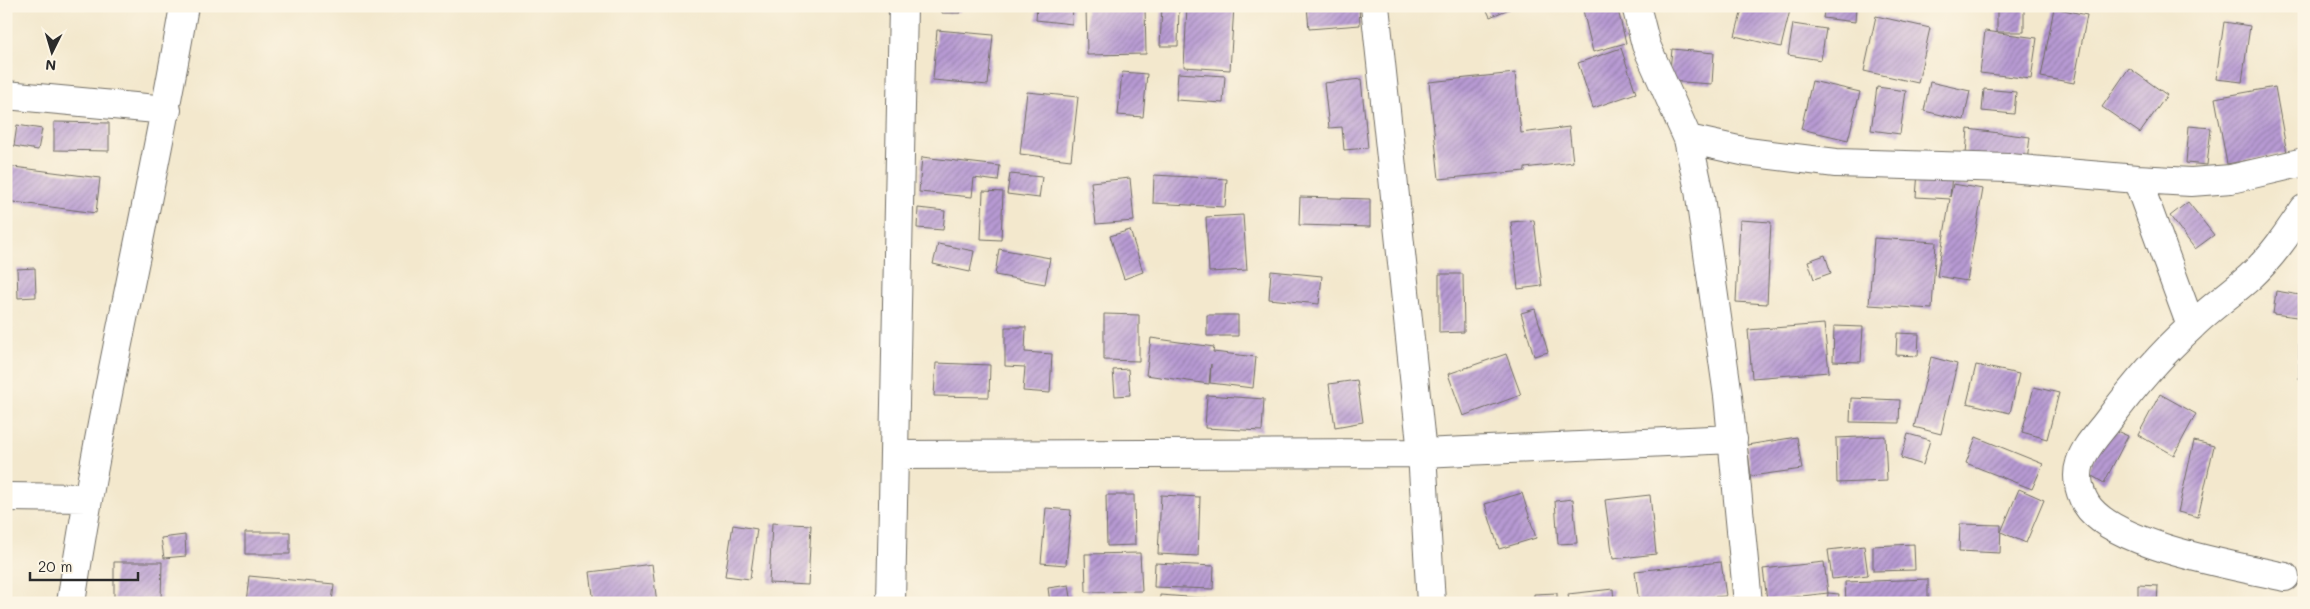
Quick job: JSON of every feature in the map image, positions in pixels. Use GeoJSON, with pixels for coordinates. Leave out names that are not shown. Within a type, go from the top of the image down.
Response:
{"type":"FeatureCollection","features":[{"type":"Feature","properties":{"kind":"street"},"geometry":{"type":"LineString","coordinates":[[71,603],[87,498],[167,110],[184,6]]}},
{"type":"Feature","properties":{"kind":"street"},"geometry":{"type":"LineString","coordinates":[[891,603],[903,6]]}},
{"type":"Feature","properties":{"kind":"street"},"geometry":{"type":"LineString","coordinates":[[1375,6],[1422,453],[1431,603]]}},
{"type":"Feature","properties":{"kind":"street"},"geometry":{"type":"LineString","coordinates":[[1636,6],[1646,45],[1688,139],[1699,190],[1733,439],[1748,603]]}},
{"type":"Feature","properties":{"kind":"street"},"geometry":{"type":"LineString","coordinates":[[6,95],[167,110]]}},
{"type":"Feature","properties":{"kind":"street"},"geometry":{"type":"LineString","coordinates":[[1688,139],[1746,152],[1836,163],[2009,168],[2138,180],[2191,182],[2231,179],[2304,162]]}},
{"type":"Feature","properties":{"kind":"street"},"geometry":{"type":"LineString","coordinates":[[2138,180],[2191,326]]}},
{"type":"Feature","properties":{"kind":"street"},"geometry":{"type":"LineString","coordinates":[[2285,577],[2177,552],[2135,538],[2090,509],[2077,482],[2083,453],[2126,397],[2191,326],[2251,276],[2288,234],[2304,209]]}},
{"type":"Feature","properties":{"kind":"street"},"geometry":{"type":"LineString","coordinates":[[894,455],[1422,453],[1733,439]]}},
{"type":"Feature","properties":{"kind":"street"},"geometry":{"type":"LineString","coordinates":[[6,497],[87,498]]}},
{"type":"Feature","properties":{"kind":"building"},"geometry":{"type":"Polygon","coordinates":[[[942,6],[960,6],[960,13],[942,13],[942,6]]]}},
{"type":"Feature","properties":{"kind":"building"},"geometry":{"type":"Polygon","coordinates":[[[1037,6],[1073,6],[1072,24],[1036,20],[1037,6]]]}},
{"type":"Feature","properties":{"kind":"building"},"geometry":{"type":"Polygon","coordinates":[[[1086,6],[1145,6],[1146,54],[1087,55],[1086,6]]]}},
{"type":"Feature","properties":{"kind":"building"},"geometry":{"type":"Polygon","coordinates":[[[1162,6],[1179,6],[1178,46],[1160,46],[1162,6]]]}},
{"type":"Feature","properties":{"kind":"building"},"geometry":{"type":"Polygon","coordinates":[[[1187,6],[1234,6],[1230,70],[1184,67],[1187,6]]]}},
{"type":"Feature","properties":{"kind":"building"},"geometry":{"type":"Polygon","coordinates":[[[1307,6],[1359,6],[1360,25],[1309,29],[1307,6]]]}},
{"type":"Feature","properties":{"kind":"building"},"geometry":{"type":"Polygon","coordinates":[[[1485,6],[1516,6],[1490,17],[1485,6]]]}},
{"type":"Feature","properties":{"kind":"building"},"geometry":{"type":"Polygon","coordinates":[[[1582,6],[1617,6],[1626,43],[1593,52],[1582,6]]]}},
{"type":"Feature","properties":{"kind":"building"},"geometry":{"type":"Polygon","coordinates":[[[1743,6],[1791,6],[1781,47],[1735,36],[1743,6]]]}},
{"type":"Feature","properties":{"kind":"building"},"geometry":{"type":"Polygon","coordinates":[[[1825,6],[1856,6],[1855,22],[1823,18],[1825,6]]]}},
{"type":"Feature","properties":{"kind":"building"},"geometry":{"type":"Polygon","coordinates":[[[1997,6],[2024,6],[2024,32],[1997,32],[1997,6]]]}},
{"type":"Feature","properties":{"kind":"building"},"geometry":{"type":"Polygon","coordinates":[[[2054,8],[2087,15],[2074,83],[2041,77],[2054,8]]]}},
{"type":"Feature","properties":{"kind":"building"},"geometry":{"type":"Polygon","coordinates":[[[1876,16],[1930,28],[1918,83],[1864,71],[1876,16]]]}},
{"type":"Feature","properties":{"kind":"building"},"geometry":{"type":"Polygon","coordinates":[[[2224,22],[2250,26],[2242,82],[2216,79],[2224,22]]]}},
{"type":"Feature","properties":{"kind":"building"},"geometry":{"type":"Polygon","coordinates":[[[1793,24],[1826,29],[1821,60],[1788,55],[1793,24]]]}},
{"type":"Feature","properties":{"kind":"building"},"geometry":{"type":"Polygon","coordinates":[[[937,30],[993,35],[988,85],[933,80],[937,30]]]}},
{"type":"Feature","properties":{"kind":"building"},"geometry":{"type":"Polygon","coordinates":[[[1985,31],[2037,38],[2031,79],[1980,73],[1985,31]]]}},
{"type":"Feature","properties":{"kind":"building"},"geometry":{"type":"Polygon","coordinates":[[[1621,48],[1636,93],[1593,108],[1578,63],[1621,48]]]}},
{"type":"Feature","properties":{"kind":"building"},"geometry":{"type":"Polygon","coordinates":[[[1672,49],[1714,53],[1712,84],[1669,81],[1672,49]]]}},
{"type":"Feature","properties":{"kind":"building"},"geometry":{"type":"Polygon","coordinates":[[[2129,68],[2167,95],[2140,133],[2102,107],[2129,68]]]}},
{"type":"Feature","properties":{"kind":"building"},"geometry":{"type":"Polygon","coordinates":[[[1122,72],[1147,74],[1143,117],[1118,115],[1122,72]]]}},
{"type":"Feature","properties":{"kind":"building"},"geometry":{"type":"Polygon","coordinates":[[[1178,73],[1225,76],[1223,103],[1176,100],[1178,73]]]}},
{"type":"Feature","properties":{"kind":"building"},"geometry":{"type":"Polygon","coordinates":[[[1515,73],[1521,133],[1569,127],[1573,162],[1525,168],[1525,171],[1439,179],[1429,82],[1515,73]]]}},
{"type":"Feature","properties":{"kind":"building"},"geometry":{"type":"Polygon","coordinates":[[[1361,79],[1368,148],[1344,150],[1342,127],[1329,128],[1324,83],[1361,79]]]}},
{"type":"Feature","properties":{"kind":"building"},"geometry":{"type":"Polygon","coordinates":[[[1812,81],[1860,92],[1848,140],[1801,129],[1812,81]]]}},
{"type":"Feature","properties":{"kind":"building"},"geometry":{"type":"Polygon","coordinates":[[[1930,82],[1970,91],[1964,120],[1924,111],[1930,82]]]}},
{"type":"Feature","properties":{"kind":"building"},"geometry":{"type":"Polygon","coordinates":[[[1877,87],[1906,91],[1900,134],[1871,130],[1877,87]]]}},
{"type":"Feature","properties":{"kind":"building"},"geometry":{"type":"Polygon","coordinates":[[[2275,87],[2287,153],[2227,164],[2215,98],[2275,87]]]}},
{"type":"Feature","properties":{"kind":"building"},"geometry":{"type":"Polygon","coordinates":[[[1984,89],[2016,92],[2014,114],[1982,111],[1984,89]]]}},
{"type":"Feature","properties":{"kind":"building"},"geometry":{"type":"Polygon","coordinates":[[[1027,92],[1078,97],[1071,160],[1020,154],[1027,92]]]}},
{"type":"Feature","properties":{"kind":"building"},"geometry":{"type":"Polygon","coordinates":[[[54,122],[109,123],[109,151],[54,150],[54,122]]]}},
{"type":"Feature","properties":{"kind":"building"},"geometry":{"type":"Polygon","coordinates":[[[17,125],[42,129],[38,150],[14,146],[17,125]]]}},
{"type":"Feature","properties":{"kind":"building"},"geometry":{"type":"Polygon","coordinates":[[[2189,126],[2211,128],[2207,165],[2186,163],[2189,126]]]}},
{"type":"Feature","properties":{"kind":"building"},"geometry":{"type":"Polygon","coordinates":[[[1968,129],[2030,137],[2027,161],[1966,154],[1968,129]]]}},
{"type":"Feature","properties":{"kind":"building"},"geometry":{"type":"Polygon","coordinates":[[[922,157],[1000,166],[998,181],[974,178],[972,197],[919,192],[922,157]]]}},
{"type":"Feature","properties":{"kind":"building"},"geometry":{"type":"Polygon","coordinates":[[[6,166],[100,178],[96,213],[6,201],[6,166]]]}},
{"type":"Feature","properties":{"kind":"building"},"geometry":{"type":"Polygon","coordinates":[[[1918,172],[1952,174],[1950,197],[1953,184],[1983,189],[1967,281],[1937,276],[1950,199],[1916,197],[1918,172]]]}},
{"type":"Feature","properties":{"kind":"building"},"geometry":{"type":"Polygon","coordinates":[[[1010,174],[1042,177],[1039,198],[1007,194],[1010,174]]]}},
{"type":"Feature","properties":{"kind":"building"},"geometry":{"type":"Polygon","coordinates":[[[1154,175],[1227,179],[1225,207],[1153,203],[1154,175]]]}},
{"type":"Feature","properties":{"kind":"building"},"geometry":{"type":"Polygon","coordinates":[[[1130,178],[1134,221],[1096,224],[1091,182],[1130,178]]]}},
{"type":"Feature","properties":{"kind":"building"},"geometry":{"type":"Polygon","coordinates":[[[983,191],[1003,192],[1001,240],[981,239],[983,191]]]}},
{"type":"Feature","properties":{"kind":"building"},"geometry":{"type":"Polygon","coordinates":[[[1300,197],[1370,199],[1370,227],[1299,225],[1300,197]]]}},
{"type":"Feature","properties":{"kind":"building"},"geometry":{"type":"Polygon","coordinates":[[[2188,202],[2214,235],[2195,249],[2170,216],[2188,202]]]}},
{"type":"Feature","properties":{"kind":"building"},"geometry":{"type":"Polygon","coordinates":[[[918,208],[945,211],[943,230],[917,228],[918,208]]]}},
{"type":"Feature","properties":{"kind":"building"},"geometry":{"type":"Polygon","coordinates":[[[1243,215],[1247,270],[1209,272],[1206,217],[1243,215]]]}},
{"type":"Feature","properties":{"kind":"building"},"geometry":{"type":"Polygon","coordinates":[[[1534,220],[1542,286],[1518,289],[1511,222],[1534,220]]]}},
{"type":"Feature","properties":{"kind":"building"},"geometry":{"type":"Polygon","coordinates":[[[1740,220],[1771,222],[1767,304],[1736,302],[1740,220]]]}},
{"type":"Feature","properties":{"kind":"building"},"geometry":{"type":"Polygon","coordinates":[[[1130,230],[1143,272],[1124,279],[1110,236],[1130,230]]]}},
{"type":"Feature","properties":{"kind":"building"},"geometry":{"type":"Polygon","coordinates":[[[1874,238],[1936,242],[1932,309],[1869,305],[1874,238]]]}},
{"type":"Feature","properties":{"kind":"building"},"geometry":{"type":"Polygon","coordinates":[[[938,244],[974,251],[970,272],[933,264],[938,244]]]}},
{"type":"Feature","properties":{"kind":"building"},"geometry":{"type":"Polygon","coordinates":[[[999,249],[1050,258],[1045,284],[995,275],[999,249]]]}},
{"type":"Feature","properties":{"kind":"building"},"geometry":{"type":"Polygon","coordinates":[[[1825,255],[1831,273],[1814,279],[1808,261],[1825,255]]]}},
{"type":"Feature","properties":{"kind":"building"},"geometry":{"type":"Polygon","coordinates":[[[35,268],[36,297],[18,298],[17,269],[35,268]]]}},
{"type":"Feature","properties":{"kind":"building"},"geometry":{"type":"Polygon","coordinates":[[[1271,271],[1322,276],[1319,304],[1269,299],[1271,271]]]}},
{"type":"Feature","properties":{"kind":"building"},"geometry":{"type":"Polygon","coordinates":[[[1439,274],[1463,274],[1464,332],[1439,333],[1439,274]]]}},
{"type":"Feature","properties":{"kind":"building"},"geometry":{"type":"Polygon","coordinates":[[[2276,291],[2300,295],[2298,317],[2273,314],[2276,291]]]}},
{"type":"Feature","properties":{"kind":"building"},"geometry":{"type":"Polygon","coordinates":[[[1535,309],[1548,352],[1534,356],[1521,313],[1535,309]]]}},
{"type":"Feature","properties":{"kind":"building"},"geometry":{"type":"Polygon","coordinates":[[[1104,314],[1139,315],[1139,361],[1104,360],[1104,314]]]}},
{"type":"Feature","properties":{"kind":"building"},"geometry":{"type":"Polygon","coordinates":[[[1207,315],[1238,315],[1238,336],[1207,336],[1207,315]]]}},
{"type":"Feature","properties":{"kind":"building"},"geometry":{"type":"Polygon","coordinates":[[[1824,324],[1829,372],[1752,378],[1748,330],[1824,324]]]}},
{"type":"Feature","properties":{"kind":"building"},"geometry":{"type":"Polygon","coordinates":[[[1834,326],[1863,327],[1861,362],[1833,361],[1834,326]]]}},
{"type":"Feature","properties":{"kind":"building"},"geometry":{"type":"Polygon","coordinates":[[[1005,327],[1026,327],[1025,352],[1052,354],[1050,393],[1023,391],[1025,367],[1005,366],[1005,327]]]}},
{"type":"Feature","properties":{"kind":"building"},"geometry":{"type":"Polygon","coordinates":[[[1897,333],[1919,334],[1918,356],[1896,355],[1897,333]]]}},
{"type":"Feature","properties":{"kind":"building"},"geometry":{"type":"Polygon","coordinates":[[[2299,336],[2304,336],[2304,380],[2299,380],[2299,336]]]}},
{"type":"Feature","properties":{"kind":"building"},"geometry":{"type":"Polygon","coordinates":[[[1151,338],[1214,347],[1213,352],[1256,357],[1253,388],[1210,383],[1211,364],[1209,384],[1146,375],[1151,338]]]}},
{"type":"Feature","properties":{"kind":"building"},"geometry":{"type":"Polygon","coordinates":[[[1506,354],[1521,395],[1463,416],[1448,374],[1506,354]]]}},
{"type":"Feature","properties":{"kind":"building"},"geometry":{"type":"Polygon","coordinates":[[[1931,357],[1957,364],[1941,434],[1914,427],[1931,357]]]}},
{"type":"Feature","properties":{"kind":"building"},"geometry":{"type":"Polygon","coordinates":[[[936,363],[990,365],[989,397],[934,396],[936,363]]]}},
{"type":"Feature","properties":{"kind":"building"},"geometry":{"type":"Polygon","coordinates":[[[1976,365],[2019,374],[2010,413],[1967,403],[1976,365]]]}},
{"type":"Feature","properties":{"kind":"building"},"geometry":{"type":"Polygon","coordinates":[[[1128,369],[1130,395],[1115,396],[1113,370],[1128,369]]]}},
{"type":"Feature","properties":{"kind":"building"},"geometry":{"type":"Polygon","coordinates":[[[1357,380],[1363,422],[1335,427],[1329,384],[1357,380]]]}},
{"type":"Feature","properties":{"kind":"building"},"geometry":{"type":"Polygon","coordinates":[[[2034,387],[2059,393],[2047,439],[2022,432],[2034,387]]]}},
{"type":"Feature","properties":{"kind":"building"},"geometry":{"type":"Polygon","coordinates":[[[2160,394],[2196,414],[2174,455],[2138,435],[2160,394]]]}},
{"type":"Feature","properties":{"kind":"building"},"geometry":{"type":"Polygon","coordinates":[[[1207,395],[1264,399],[1262,431],[1205,428],[1207,395]]]}},
{"type":"Feature","properties":{"kind":"building"},"geometry":{"type":"Polygon","coordinates":[[[1851,398],[1900,400],[1899,423],[1850,422],[1851,398]]]}},
{"type":"Feature","properties":{"kind":"building"},"geometry":{"type":"Polygon","coordinates":[[[2110,428],[2128,436],[2104,483],[2087,473],[2110,428]]]}},
{"type":"Feature","properties":{"kind":"building"},"geometry":{"type":"Polygon","coordinates":[[[1908,434],[1930,440],[1923,465],[1901,458],[1908,434]]]}},
{"type":"Feature","properties":{"kind":"building"},"geometry":{"type":"Polygon","coordinates":[[[1885,436],[1887,481],[1837,483],[1836,438],[1885,436]]]}},
{"type":"Feature","properties":{"kind":"building"},"geometry":{"type":"Polygon","coordinates":[[[1797,437],[1802,469],[1751,476],[1747,445],[1797,437]]]}},
{"type":"Feature","properties":{"kind":"building"},"geometry":{"type":"Polygon","coordinates":[[[1976,437],[2043,464],[2032,489],[1966,463],[1976,437]]]}},
{"type":"Feature","properties":{"kind":"building"},"geometry":{"type":"Polygon","coordinates":[[[2194,441],[2214,446],[2198,517],[2178,512],[2194,441]]]}},
{"type":"Feature","properties":{"kind":"building"},"geometry":{"type":"Polygon","coordinates":[[[2019,489],[2044,500],[2026,543],[2001,532],[2019,489]]]}},
{"type":"Feature","properties":{"kind":"building"},"geometry":{"type":"Polygon","coordinates":[[[1522,493],[1536,538],[1499,549],[1485,504],[1522,493]]]}},
{"type":"Feature","properties":{"kind":"building"},"geometry":{"type":"Polygon","coordinates":[[[1106,495],[1134,495],[1135,545],[1107,546],[1106,495]]]}},
{"type":"Feature","properties":{"kind":"building"},"geometry":{"type":"Polygon","coordinates":[[[1161,495],[1200,497],[1198,556],[1158,554],[1161,495]]]}},
{"type":"Feature","properties":{"kind":"building"},"geometry":{"type":"Polygon","coordinates":[[[1650,495],[1656,554],[1613,559],[1605,500],[1650,495]]]}},
{"type":"Feature","properties":{"kind":"building"},"geometry":{"type":"Polygon","coordinates":[[[1573,499],[1577,543],[1558,544],[1555,501],[1573,499]]]}},
{"type":"Feature","properties":{"kind":"building"},"geometry":{"type":"Polygon","coordinates":[[[1046,508],[1071,510],[1066,565],[1041,563],[1046,508]]]}},
{"type":"Feature","properties":{"kind":"building"},"geometry":{"type":"Polygon","coordinates":[[[772,523],[811,525],[808,585],[769,583],[772,523]]]}},
{"type":"Feature","properties":{"kind":"building"},"geometry":{"type":"Polygon","coordinates":[[[1960,524],[2001,525],[2000,553],[1959,551],[1960,524]]]}},
{"type":"Feature","properties":{"kind":"building"},"geometry":{"type":"Polygon","coordinates":[[[733,525],[757,529],[750,579],[725,576],[733,525]]]}},
{"type":"Feature","properties":{"kind":"building"},"geometry":{"type":"Polygon","coordinates":[[[245,532],[290,532],[290,554],[245,554],[245,532]]]}},
{"type":"Feature","properties":{"kind":"building"},"geometry":{"type":"Polygon","coordinates":[[[185,535],[186,556],[164,558],[161,538],[185,535]]]}},
{"type":"Feature","properties":{"kind":"building"},"geometry":{"type":"Polygon","coordinates":[[[1914,544],[1915,570],[1873,571],[1873,546],[1914,544]]]}},
{"type":"Feature","properties":{"kind":"building"},"geometry":{"type":"Polygon","coordinates":[[[1864,546],[1868,575],[1832,579],[1828,550],[1864,546]]]}},
{"type":"Feature","properties":{"kind":"building"},"geometry":{"type":"Polygon","coordinates":[[[1140,553],[1142,591],[1086,592],[1085,554],[1140,553]]]}},
{"type":"Feature","properties":{"kind":"building"},"geometry":{"type":"Polygon","coordinates":[[[114,562],[162,562],[161,600],[114,599],[114,562]]]}},
{"type":"Feature","properties":{"kind":"building"},"geometry":{"type":"Polygon","coordinates":[[[1721,562],[1726,596],[1639,603],[1635,571],[1721,562]]]}},
{"type":"Feature","properties":{"kind":"building"},"geometry":{"type":"Polygon","coordinates":[[[1824,562],[1828,593],[1767,600],[1763,569],[1824,562]]]}},
{"type":"Feature","properties":{"kind":"building"},"geometry":{"type":"Polygon","coordinates":[[[1155,563],[1214,566],[1213,589],[1154,587],[1155,563]]]}},
{"type":"Feature","properties":{"kind":"building"},"geometry":{"type":"Polygon","coordinates":[[[652,564],[657,603],[594,603],[590,572],[652,564]]]}},
{"type":"Feature","properties":{"kind":"building"},"geometry":{"type":"Polygon","coordinates":[[[249,576],[334,584],[332,603],[246,603],[249,576]]]}},
{"type":"Feature","properties":{"kind":"building"},"geometry":{"type":"Polygon","coordinates":[[[1928,579],[1928,603],[1846,603],[1845,582],[1928,579]]]}},
{"type":"Feature","properties":{"kind":"building"},"geometry":{"type":"Polygon","coordinates":[[[1069,585],[1072,603],[1050,603],[1048,588],[1069,585]]]}},
{"type":"Feature","properties":{"kind":"building"},"geometry":{"type":"Polygon","coordinates":[[[2138,585],[2158,586],[2157,603],[2138,603],[2138,585]]]}},
{"type":"Feature","properties":{"kind":"building"},"geometry":{"type":"Polygon","coordinates":[[[1613,589],[1614,603],[1569,603],[1568,594],[1613,589]]]}},
{"type":"Feature","properties":{"kind":"building"},"geometry":{"type":"Polygon","coordinates":[[[1557,593],[1557,603],[1534,603],[1534,594],[1557,593]]]}},
{"type":"Feature","properties":{"kind":"building"},"geometry":{"type":"Polygon","coordinates":[[[1828,593],[1839,594],[1838,603],[1827,603],[1828,593]]]}},
{"type":"Feature","properties":{"kind":"building"},"geometry":{"type":"Polygon","coordinates":[[[1160,595],[1215,599],[1215,603],[1160,603],[1160,595]]]}}]}
